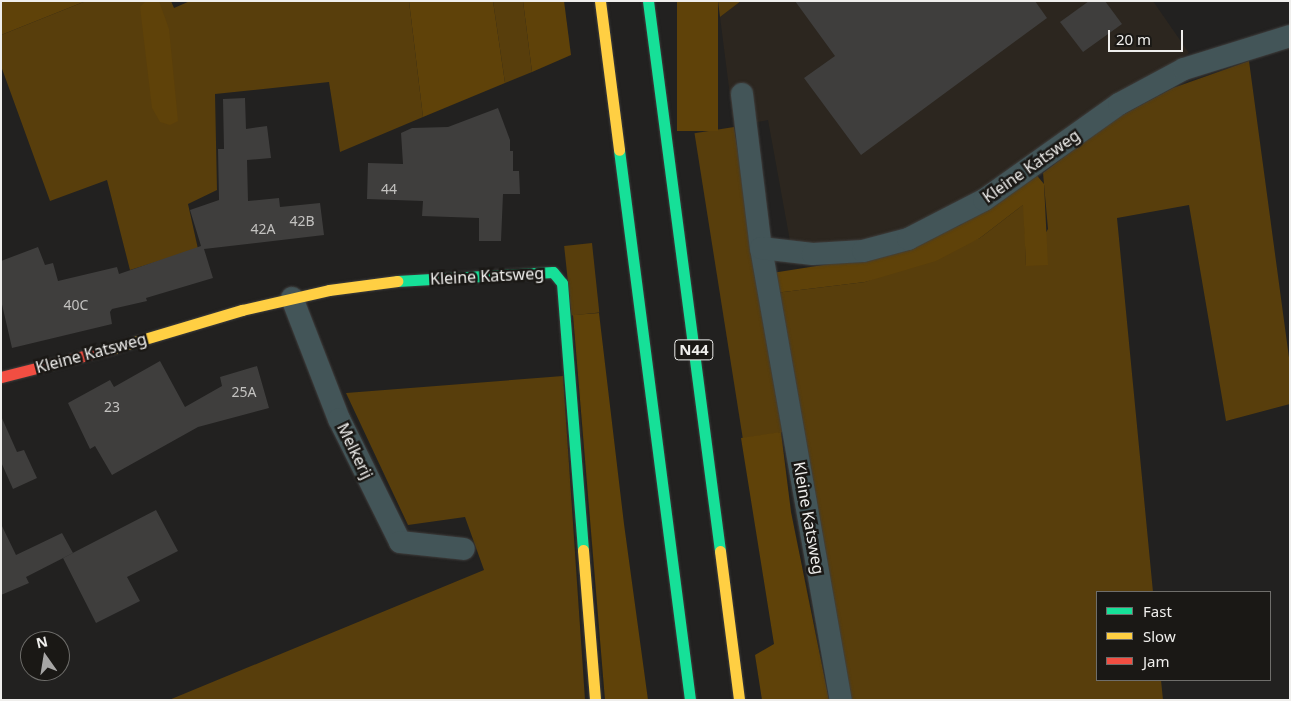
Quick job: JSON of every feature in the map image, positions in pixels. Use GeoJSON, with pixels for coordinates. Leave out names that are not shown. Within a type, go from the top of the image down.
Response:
{"type":"FeatureCollection","features":[{"type":"Feature","properties":{"kind":"main road"},"geometry":{"type":"LineString","coordinates":[[600,1],[690,700]]}},
{"type":"Feature","properties":{"kind":"main road","name":"N44"},"geometry":{"type":"LineString","coordinates":[[648,1],[739,700]]}},
{"type":"Feature","properties":{"kind":"main road","name":"Kleine Katsweg"},"geometry":{"type":"LineString","coordinates":[[1,377],[80,358],[292,298],[396,281],[533,271],[553,272],[562,283],[595,700]]}},
{"type":"Feature","properties":{"kind":"street","name":"Kleine Katsweg"},"geometry":{"type":"LineString","coordinates":[[761,248],[813,254],[863,251],[908,239],[984,200],[1119,104],[1184,69],[1290,36]]}},
{"type":"Feature","properties":{"kind":"street","name":"Kleine Katsweg"},"geometry":{"type":"LineString","coordinates":[[742,94],[761,248],[841,700]]}},
{"type":"Feature","properties":{"kind":"street","name":"Melkerij"},"geometry":{"type":"LineString","coordinates":[[292,298],[339,419],[400,542],[464,549]]}},
{"type":"Feature","properties":{"kind":"shaded area"},"geometry":{"type":"Polygon","coordinates":[[[1,1],[86,1],[1,35],[1,1]]]}},
{"type":"Feature","properties":{"kind":"shaded area"},"geometry":{"type":"Polygon","coordinates":[[[86,1],[171,1],[174,8],[190,1],[409,1],[423,117],[340,152],[329,82],[215,94],[217,190],[188,204],[198,249],[130,270],[107,180],[50,201],[1,66],[1,35],[86,1]]]}},
{"type":"Feature","properties":{"kind":"shaded area"},"geometry":{"type":"Polygon","coordinates":[[[146,1],[159,1],[169,29],[178,121],[170,125],[160,122],[152,108],[140,7],[146,1]]]}},
{"type":"Feature","properties":{"kind":"shaded area"},"geometry":{"type":"Polygon","coordinates":[[[409,1],[493,1],[505,83],[423,117],[409,1]]]}},
{"type":"Feature","properties":{"kind":"shaded area"},"geometry":{"type":"Polygon","coordinates":[[[493,1],[523,1],[532,72],[505,83],[493,1]]]}},
{"type":"Feature","properties":{"kind":"shaded area"},"geometry":{"type":"Polygon","coordinates":[[[523,1],[564,1],[571,55],[532,72],[523,1]]]}},
{"type":"Feature","properties":{"kind":"shaded area"},"geometry":{"type":"Polygon","coordinates":[[[677,1],[718,1],[718,131],[677,131],[677,1]]]}},
{"type":"Feature","properties":{"kind":"shaded area"},"geometry":{"type":"Polygon","coordinates":[[[718,1],[741,1],[720,17],[718,1]]]}},
{"type":"Feature","properties":{"kind":"shaded area"},"geometry":{"type":"Polygon","coordinates":[[[741,1],[1153,1],[1189,53],[1085,115],[969,197],[929,220],[861,242],[815,246],[790,241],[768,120],[734,127],[720,17],[741,1]]]}},
{"type":"Feature","properties":{"kind":"shaded area"},"geometry":{"type":"Polygon","coordinates":[[[1249,61],[1290,365],[1290,404],[1226,421],[1189,205],[1117,218],[1153,591],[1096,591],[1096,681],[1161,681],[1163,700],[847,700],[775,293],[865,282],[980,238],[1024,204],[1026,266],[1048,229],[1043,173],[1111,121],[1173,88],[1249,61]]]}},
{"type":"Feature","properties":{"kind":"shaded area"},"geometry":{"type":"Polygon","coordinates":[[[734,127],[782,432],[743,438],[694,133],[734,127]]]}},
{"type":"Feature","properties":{"kind":"shaded area"},"geometry":{"type":"Polygon","coordinates":[[[1034,172],[1044,184],[1048,265],[1026,266],[1023,205],[980,238],[936,261],[865,282],[775,293],[772,273],[893,254],[960,225],[1034,172]]]}},
{"type":"Feature","properties":{"kind":"shaded area"},"geometry":{"type":"Polygon","coordinates":[[[592,243],[599,313],[571,316],[564,246],[592,243]]]}},
{"type":"Feature","properties":{"kind":"shaded area"},"geometry":{"type":"Polygon","coordinates":[[[599,313],[624,524],[648,700],[605,700],[573,315],[599,313]]]}},
{"type":"Feature","properties":{"kind":"shaded area"},"geometry":{"type":"Polygon","coordinates":[[[563,376],[585,700],[169,700],[484,570],[465,517],[408,525],[346,393],[563,376]]]}},
{"type":"Feature","properties":{"kind":"shaded area"},"geometry":{"type":"Polygon","coordinates":[[[781,432],[791,512],[829,700],[762,700],[755,655],[774,644],[741,438],[781,432]]]}},
{"type":"Feature","properties":{"kind":"building"},"geometry":{"type":"Polygon","coordinates":[[[795,1],[1035,1],[1047,18],[861,155],[804,78],[835,56],[795,1]]]}},
{"type":"Feature","properties":{"kind":"building"},"geometry":{"type":"Polygon","coordinates":[[[1089,1],[1105,1],[1122,24],[1083,52],[1060,22],[1089,1]]]}},
{"type":"Feature","properties":{"kind":"building"},"geometry":{"type":"Polygon","coordinates":[[[245,98],[246,129],[267,126],[271,158],[247,160],[248,201],[279,198],[280,207],[320,203],[324,235],[204,249],[213,278],[146,298],[147,301],[112,309],[110,312],[112,324],[12,348],[1,300],[1,261],[38,247],[45,265],[53,263],[58,281],[117,267],[119,274],[201,246],[190,210],[219,200],[218,149],[224,149],[223,99],[245,98]]]}},
{"type":"Feature","properties":{"kind":"building"},"geometry":{"type":"Polygon","coordinates":[[[498,108],[510,140],[510,151],[513,151],[513,171],[519,171],[520,194],[503,194],[501,241],[479,241],[479,218],[422,216],[423,201],[367,199],[368,163],[403,164],[401,133],[412,128],[448,127],[498,108]]]}},
{"type":"Feature","properties":{"kind":"building"},"geometry":{"type":"Polygon","coordinates":[[[160,361],[185,407],[222,386],[220,377],[257,366],[269,408],[198,427],[112,475],[95,446],[90,449],[68,403],[110,380],[114,387],[160,361]]]}},
{"type":"Feature","properties":{"kind":"building"},"geometry":{"type":"Polygon","coordinates":[[[1,416],[17,452],[24,450],[37,478],[13,489],[1,462],[1,416]]]}},
{"type":"Feature","properties":{"kind":"building"},"geometry":{"type":"Polygon","coordinates":[[[156,510],[178,551],[127,577],[140,601],[96,623],[63,558],[156,510]]]}},
{"type":"Feature","properties":{"kind":"building"},"geometry":{"type":"Polygon","coordinates":[[[1,524],[16,555],[62,533],[73,553],[26,577],[29,583],[1,595],[1,524]]]}},
{"type":"Feature","properties":{"kind":"traffic: fast"},"geometry":{"type":"LineString","coordinates":[[648,1],[720,551]]}},
{"type":"Feature","properties":{"kind":"traffic: fast"},"geometry":{"type":"LineString","coordinates":[[619,150],[690,700]]}},
{"type":"Feature","properties":{"kind":"traffic: fast"},"geometry":{"type":"LineString","coordinates":[[397,281],[553,272],[562,283],[583,550]]}},
{"type":"Feature","properties":{"kind":"traffic: slow"},"geometry":{"type":"LineString","coordinates":[[600,1],[619,150]]}},
{"type":"Feature","properties":{"kind":"traffic: slow"},"geometry":{"type":"LineString","coordinates":[[111,349],[242,310],[329,290],[397,281]]}},
{"type":"Feature","properties":{"kind":"traffic: slow"},"geometry":{"type":"LineString","coordinates":[[583,550],[595,700]]}},
{"type":"Feature","properties":{"kind":"traffic: slow"},"geometry":{"type":"LineString","coordinates":[[720,551],[739,700]]}},
{"type":"Feature","properties":{"kind":"traffic: jam"},"geometry":{"type":"LineString","coordinates":[[1,377],[111,349]]}}]}
